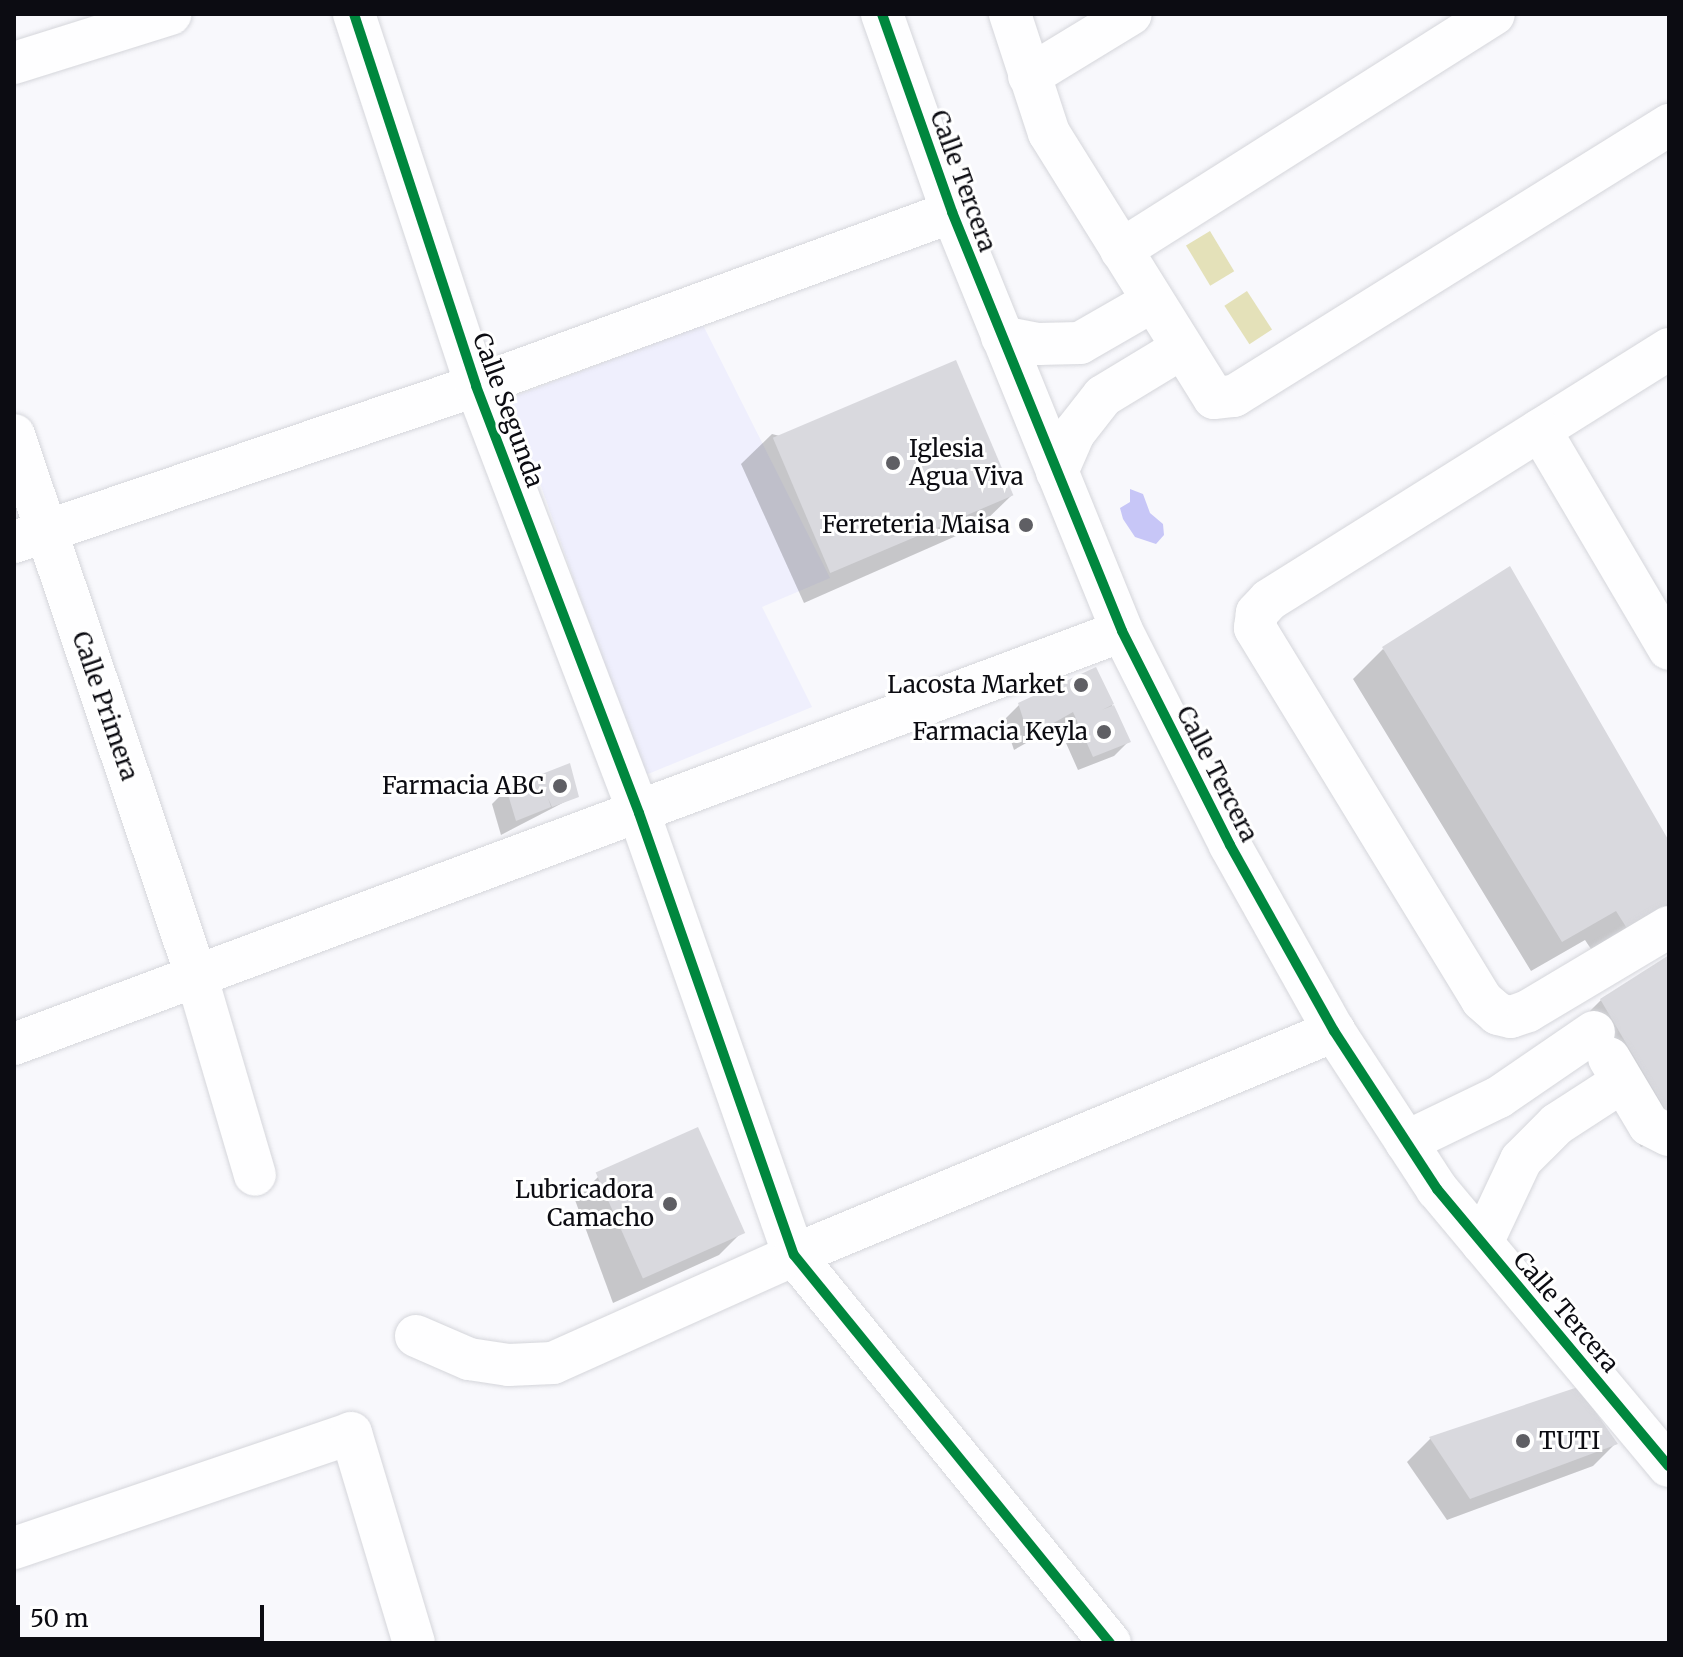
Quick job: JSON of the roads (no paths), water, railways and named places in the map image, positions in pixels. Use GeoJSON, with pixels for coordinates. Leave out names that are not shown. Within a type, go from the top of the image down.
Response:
{"type":"FeatureCollection","features":[{"type":"Feature","properties":{"kind":"street"},"geometry":{"type":"LineString","coordinates":[[14,63],[170,14]]}},
{"type":"Feature","properties":{"kind":"street","name":"Calle Segunda"},"geometry":{"type":"LineString","coordinates":[[354,14],[476,386],[639,813],[794,1255],[1110,1643]]}},
{"type":"Feature","properties":{"kind":"street","name":"Calle Tercera"},"geometry":{"type":"LineString","coordinates":[[882,14],[952,212],[1122,631],[1230,845],[1334,1031],[1406,1142],[1482,1243],[1669,1466]]}},
{"type":"Feature","properties":{"kind":"street"},"geometry":{"type":"LineString","coordinates":[[1010,14],[1049,133],[1153,301],[1205,392],[1223,399],[1234,396],[1669,125]]}},
{"type":"Feature","properties":{"kind":"street"},"geometry":{"type":"LineString","coordinates":[[1029,76],[1131,14]]}},
{"type":"Feature","properties":{"kind":"street"},"geometry":{"type":"LineString","coordinates":[[1121,250],[1494,14]]}},
{"type":"Feature","properties":{"kind":"street"},"geometry":{"type":"LineString","coordinates":[[30,537],[476,386],[952,212]]}},
{"type":"Feature","properties":{"kind":"street"},"geometry":{"type":"LineString","coordinates":[[1002,337],[1059,345],[1092,338],[1153,301]]}},
{"type":"Feature","properties":{"kind":"street"},"geometry":{"type":"LineString","coordinates":[[1092,338],[1105,343],[1116,358],[1117,387]]}},
{"type":"Feature","properties":{"kind":"street"},"geometry":{"type":"LineString","coordinates":[[1669,349],[1269,600],[1257,613],[1255,628],[1482,1000],[1498,1014],[1511,1017],[1568,989],[1669,927]]}},
{"type":"Feature","properties":{"kind":"street"},"geometry":{"type":"LineString","coordinates":[[1057,472],[1085,415],[1117,387],[1179,350]]}},
{"type":"Feature","properties":{"kind":"street"},"geometry":{"type":"LineString","coordinates":[[1540,430],[1669,649]]}},
{"type":"Feature","properties":{"kind":"street","name":"Calle Primera"},"geometry":{"type":"LineString","coordinates":[[14,435],[30,537],[197,978],[255,1175]]}},
{"type":"Feature","properties":{"kind":"street"},"geometry":{"type":"LineString","coordinates":[[14,1044],[1122,631]]}},
{"type":"Feature","properties":{"kind":"street"},"geometry":{"type":"LineString","coordinates":[[1568,989],[1649,1125],[1669,1135]]}},
{"type":"Feature","properties":{"kind":"street"},"geometry":{"type":"LineString","coordinates":[[416,1336],[469,1359],[509,1365],[553,1363],[794,1255],[1334,1031]]}},
{"type":"Feature","properties":{"kind":"street"},"geometry":{"type":"LineString","coordinates":[[1406,1142],[1447,1125],[1528,1077],[1594,1032]]}},
{"type":"Feature","properties":{"kind":"street"},"geometry":{"type":"LineString","coordinates":[[1528,1077],[1552,1091],[1557,1124]]}},
{"type":"Feature","properties":{"kind":"street"},"geometry":{"type":"LineString","coordinates":[[1482,1243],[1521,1160],[1557,1124],[1622,1082]]}},
{"type":"Feature","properties":{"kind":"street"},"geometry":{"type":"LineString","coordinates":[[14,1548],[351,1433],[414,1643]]}},
{"type":"Feature","properties":{"kind":"water"},"geometry":{"type":"Polygon","coordinates":[[[1130,489],[1143,494],[1150,513],[1163,524],[1164,535],[1156,544],[1135,537],[1123,519],[1120,508],[1130,502],[1130,489]]]}},
{"type":"Feature","properties":{"kind":"place","name":"Iglesia Agua Viva"},"geometry":{"type":"Point","coordinates":[893,463]}},
{"type":"Feature","properties":{"kind":"place","name":"Ferreteria Maisa"},"geometry":{"type":"Point","coordinates":[1026,525]}},
{"type":"Feature","properties":{"kind":"place","name":"Lacosta Market"},"geometry":{"type":"Point","coordinates":[1081,685]}},
{"type":"Feature","properties":{"kind":"place","name":"Farmacia Keyla"},"geometry":{"type":"Point","coordinates":[1104,732]}},
{"type":"Feature","properties":{"kind":"place","name":"Farmacia ABC"},"geometry":{"type":"Point","coordinates":[560,786]}},
{"type":"Feature","properties":{"kind":"place","name":"Lubricadora Camacho"},"geometry":{"type":"Point","coordinates":[670,1204]}},
{"type":"Feature","properties":{"kind":"place","name":"TUTI"},"geometry":{"type":"Point","coordinates":[1523,1441]}}]}
